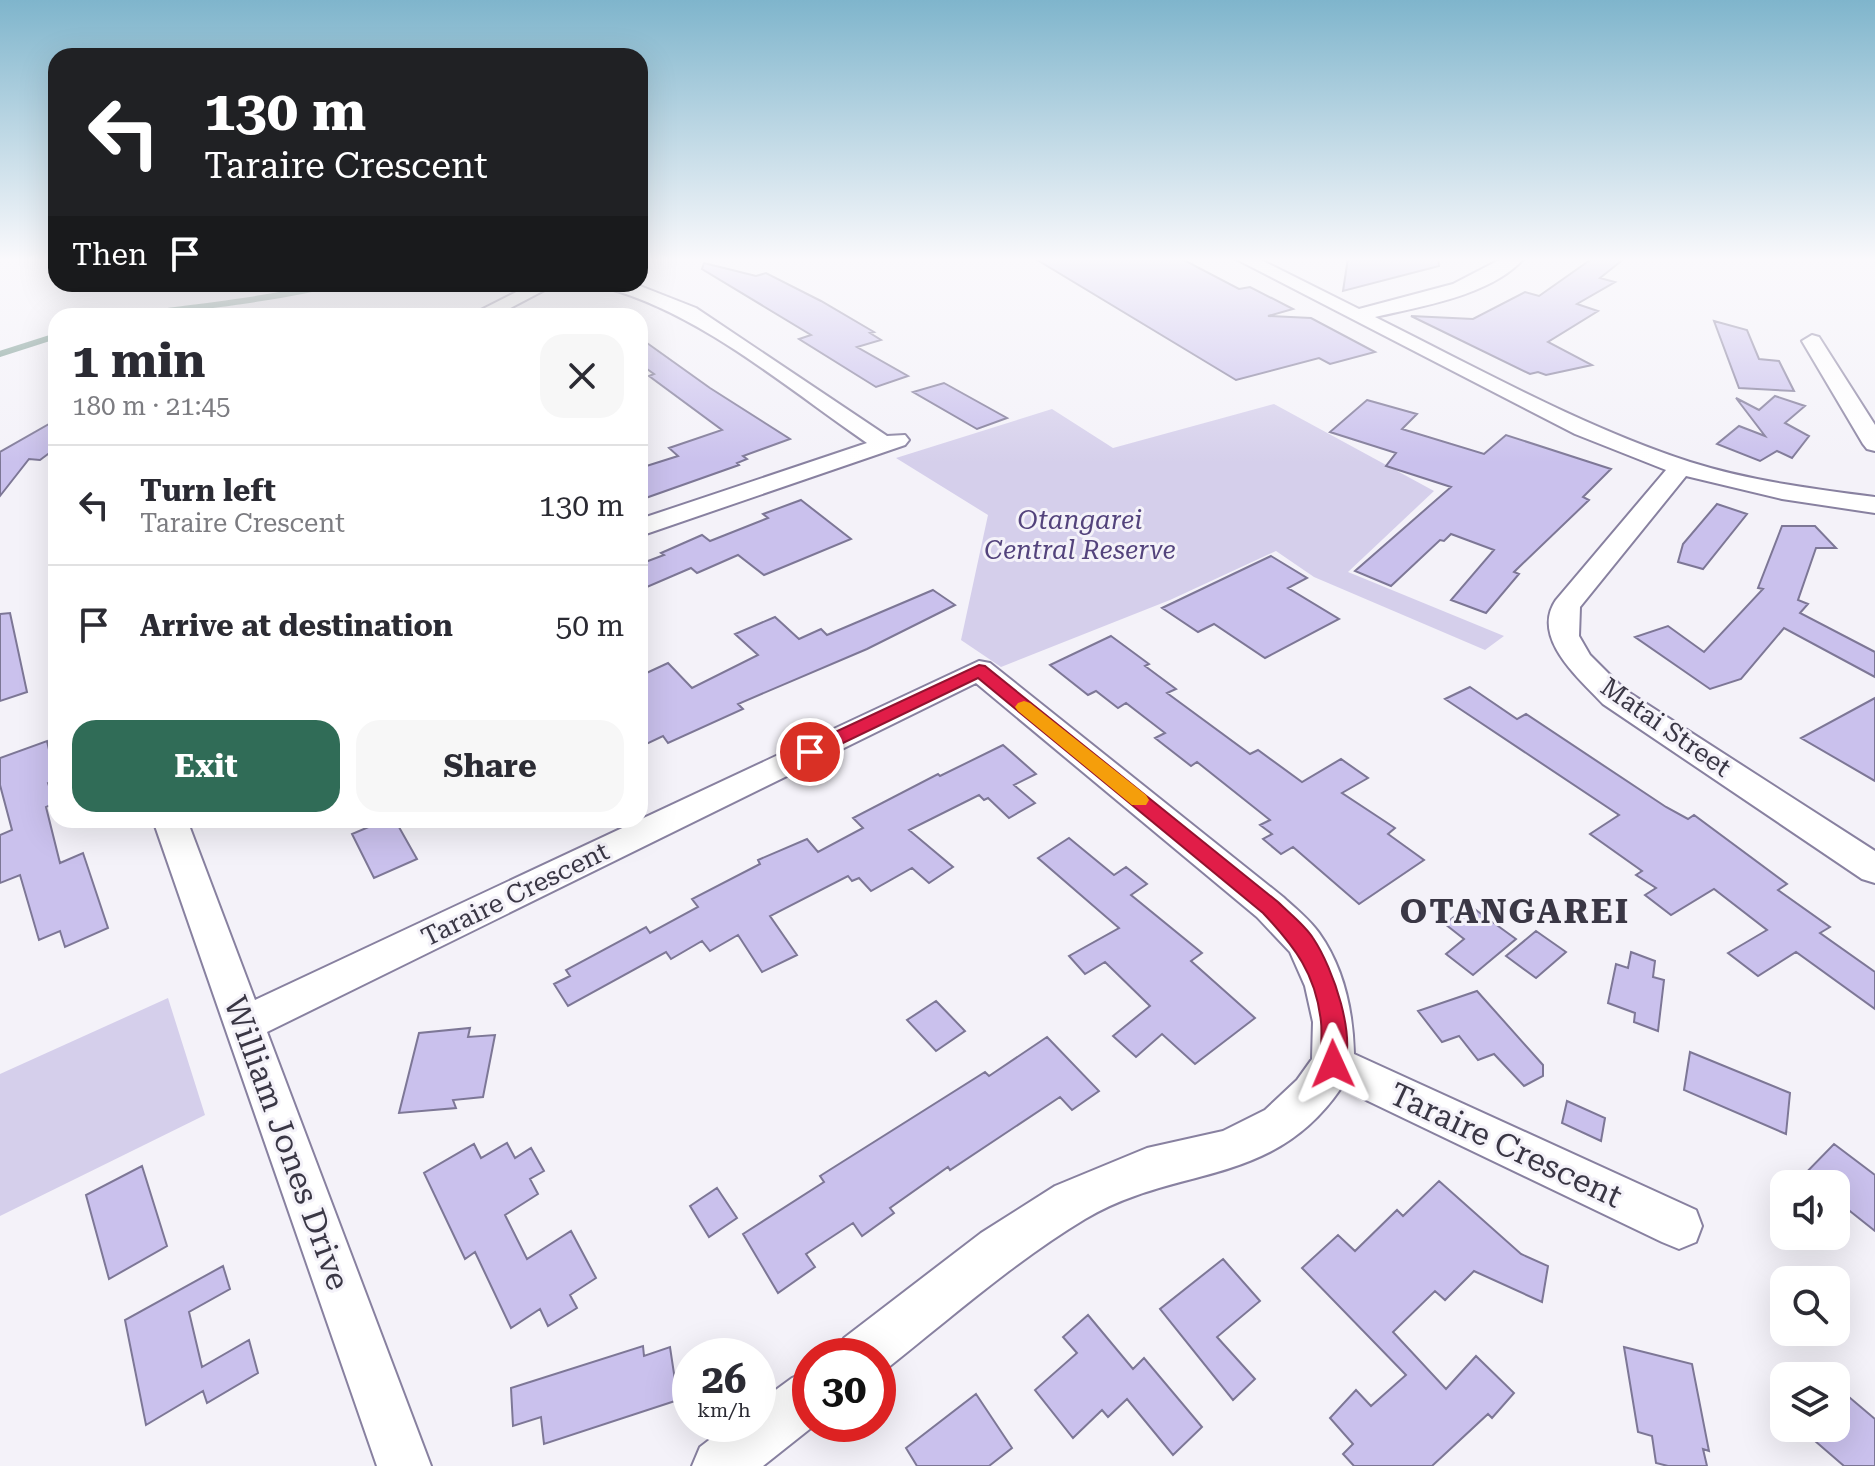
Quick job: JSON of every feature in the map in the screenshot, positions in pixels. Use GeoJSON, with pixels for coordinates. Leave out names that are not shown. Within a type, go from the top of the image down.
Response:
{"type":"FeatureCollection","features":[{"type":"Feature","properties":{"kind":"street"},"geometry":{"type":"LineString","coordinates":[[648,525],[892,442],[712,326]]}},
{"type":"Feature","properties":{"kind":"street"},"geometry":{"type":"LineString","coordinates":[[1379,326],[1583,429],[1681,467],[1782,492],[1875,505]]}},
{"type":"Feature","properties":{"kind":"street"},"geometry":{"type":"LineString","coordinates":[[1812,341],[1875,444]]}},
{"type":"Feature","properties":{"kind":"street","name":"Matai Street"},"geometry":{"type":"LineString","coordinates":[[1681,467],[1566,606],[1564,636],[1578,660],[1614,697],[1875,869]]}},
{"type":"Feature","properties":{"kind":"street","name":"Taraire Crescent"},"geometry":{"type":"LineString","coordinates":[[245,1024],[979,670],[1270,907],[1305,943],[1325,986],[1333,1022],[1333,1064],[1679,1226]]}},
{"type":"Feature","properties":{"kind":"street","name":"William Jones Drive"},"geometry":{"type":"LineString","coordinates":[[173,828],[404,1466]]}},
{"type":"Feature","properties":{"kind":"street"},"geometry":{"type":"LineString","coordinates":[[885,1338],[998,1250],[1071,1202],[1147,1169],[1229,1150],[1280,1124],[1312,1094],[1333,1064]]}},
{"type":"Feature","properties":{"kind":"street"},"geometry":{"type":"LineString","coordinates":[[719,1466],[792,1410]]}},
{"type":"Feature","properties":{"kind":"green space","name":"Otangarei Central Reserve"},"geometry":{"type":"Polygon","coordinates":[[[1274,404],[1434,491],[1348,572],[1504,636],[1485,650],[1314,577],[1276,551],[1170,600],[1001,667],[961,640],[988,515],[896,458],[1052,409],[1113,448],[1274,404]]]}},
{"type":"Feature","properties":{"kind":"green space"},"geometry":{"type":"Polygon","coordinates":[[[168,998],[205,1115],[0,1216],[0,1074],[168,998]]]}},
{"type":"Feature","properties":{"kind":"building"},"geometry":{"type":"Polygon","coordinates":[[[797,326],[864,326],[881,340],[857,347],[908,376],[876,387],[799,339],[811,335],[797,326]]]}},
{"type":"Feature","properties":{"kind":"building"},"geometry":{"type":"Polygon","coordinates":[[[1147,326],[1327,326],[1375,352],[1330,364],[1319,358],[1236,380],[1147,326]]]}},
{"type":"Feature","properties":{"kind":"building"},"geometry":{"type":"Polygon","coordinates":[[[1432,326],[1573,326],[1548,342],[1592,365],[1546,375],[1538,372],[1530,374],[1432,326]]]}},
{"type":"Feature","properties":{"kind":"building"},"geometry":{"type":"Polygon","coordinates":[[[1716,326],[1747,330],[1759,359],[1779,361],[1794,391],[1739,388],[1716,326]]]}},
{"type":"Feature","properties":{"kind":"building"},"geometry":{"type":"Polygon","coordinates":[[[648,344],[790,439],[743,456],[747,459],[737,463],[739,465],[648,497],[648,465],[678,456],[669,448],[722,430],[649,376],[654,374],[648,370],[648,344]]]}},
{"type":"Feature","properties":{"kind":"building"},"geometry":{"type":"Polygon","coordinates":[[[944,383],[1007,418],[977,429],[913,392],[944,383]]]}},
{"type":"Feature","properties":{"kind":"building"},"geometry":{"type":"Polygon","coordinates":[[[1775,396],[1805,406],[1785,423],[1809,436],[1792,458],[1777,451],[1760,461],[1717,444],[1739,426],[1765,436],[1736,398],[1759,410],[1775,396]]]}},
{"type":"Feature","properties":{"kind":"building"},"geometry":{"type":"Polygon","coordinates":[[[1367,400],[1417,414],[1402,429],[1484,454],[1506,435],[1611,469],[1583,497],[1589,500],[1514,572],[1519,574],[1486,613],[1451,600],[1494,550],[1451,534],[1444,541],[1440,540],[1391,586],[1355,571],[1451,487],[1386,466],[1396,453],[1330,432],[1367,400]]]}},
{"type":"Feature","properties":{"kind":"building"},"geometry":{"type":"Polygon","coordinates":[[[48,425],[48,454],[40,460],[29,459],[0,496],[0,452],[48,425]]]}},
{"type":"Feature","properties":{"kind":"building"},"geometry":{"type":"Polygon","coordinates":[[[801,500],[851,539],[764,575],[738,555],[697,573],[691,568],[648,587],[648,561],[702,535],[710,541],[768,518],[763,514],[801,500]]]}},
{"type":"Feature","properties":{"kind":"building"},"geometry":{"type":"Polygon","coordinates":[[[1717,504],[1747,514],[1703,569],[1678,562],[1683,544],[1717,504]]]}},
{"type":"Feature","properties":{"kind":"building"},"geometry":{"type":"Polygon","coordinates":[[[1782,526],[1815,526],[1836,548],[1816,548],[1798,600],[1808,604],[1800,613],[1875,652],[1875,677],[1784,628],[1741,679],[1710,689],[1635,637],[1668,626],[1704,652],[1763,589],[1758,588],[1782,526]]]}},
{"type":"Feature","properties":{"kind":"building"},"geometry":{"type":"Polygon","coordinates":[[[1271,556],[1307,578],[1288,588],[1339,619],[1265,658],[1214,624],[1198,632],[1162,608],[1271,556]]]}},
{"type":"Feature","properties":{"kind":"building"},"geometry":{"type":"Polygon","coordinates":[[[933,590],[955,605],[867,649],[738,704],[743,709],[668,743],[663,736],[648,743],[648,672],[668,663],[692,688],[758,655],[735,634],[775,617],[799,639],[821,629],[827,635],[933,590]]]}},
{"type":"Feature","properties":{"kind":"building"},"geometry":{"type":"Polygon","coordinates":[[[10,613],[27,692],[0,701],[0,614],[10,613]]]}},
{"type":"Feature","properties":{"kind":"building"},"geometry":{"type":"Polygon","coordinates":[[[1111,636],[1176,689],[1167,693],[1250,754],[1258,750],[1302,782],[1341,759],[1368,778],[1342,793],[1395,828],[1388,834],[1424,860],[1359,904],[1293,847],[1281,854],[1263,839],[1272,834],[1260,825],[1270,820],[1197,762],[1191,766],[1155,738],[1165,733],[1126,703],[1118,708],[1096,691],[1088,695],[1050,665],[1111,636]]]}},
{"type":"Feature","properties":{"kind":"building"},"geometry":{"type":"Polygon","coordinates":[[[1470,687],[1517,719],[1526,714],[1666,807],[1688,819],[1694,815],[1787,884],[1778,890],[1830,927],[1820,933],[1875,972],[1875,1009],[1796,952],[1758,976],[1728,953],[1767,930],[1714,889],[1671,915],[1645,895],[1656,888],[1636,875],[1642,871],[1590,834],[1619,815],[1445,699],[1470,687]]]}},
{"type":"Feature","properties":{"kind":"building"},"geometry":{"type":"Polygon","coordinates":[[[1875,698],[1875,781],[1801,738],[1875,698]]]}},
{"type":"Feature","properties":{"kind":"building"},"geometry":{"type":"Polygon","coordinates":[[[47,741],[48,828],[51,828],[60,863],[83,853],[108,928],[65,947],[60,931],[39,940],[20,875],[0,883],[0,835],[12,830],[0,785],[0,758],[47,741]]]}},
{"type":"Feature","properties":{"kind":"building"},"geometry":{"type":"Polygon","coordinates":[[[1003,745],[1036,774],[1014,785],[1035,803],[1009,818],[988,798],[984,800],[979,795],[909,830],[953,867],[929,883],[912,868],[871,891],[859,878],[852,881],[848,876],[770,916],[797,955],[762,972],[738,935],[710,951],[702,941],[671,959],[666,952],[568,1006],[554,984],[570,976],[566,970],[646,927],[650,933],[698,907],[692,899],[760,864],[758,860],[807,839],[818,852],[863,828],[853,818],[1003,745]]]}},
{"type":"Feature","properties":{"kind":"building"},"geometry":{"type":"Polygon","coordinates":[[[366,828],[400,828],[417,859],[374,878],[352,834],[366,828]]]}},
{"type":"Feature","properties":{"kind":"building"},"geometry":{"type":"Polygon","coordinates":[[[1069,838],[1114,875],[1126,867],[1147,884],[1131,895],[1202,953],[1191,961],[1255,1018],[1195,1064],[1162,1034],[1136,1057],[1113,1036],[1150,1006],[1105,962],[1085,974],[1069,956],[1119,928],[1038,858],[1069,838]]]}},
{"type":"Feature","properties":{"kind":"building"},"geometry":{"type":"Polygon","coordinates":[[[1469,905],[1516,939],[1473,975],[1446,954],[1464,939],[1445,924],[1469,905]]]}},
{"type":"Feature","properties":{"kind":"building"},"geometry":{"type":"Polygon","coordinates":[[[1536,931],[1566,952],[1536,978],[1506,956],[1536,931]]]}},
{"type":"Feature","properties":{"kind":"building"},"geometry":{"type":"Polygon","coordinates":[[[1631,952],[1655,961],[1653,977],[1664,980],[1658,1031],[1634,1022],[1635,1013],[1608,1003],[1616,964],[1628,968],[1631,952]]]}},
{"type":"Feature","properties":{"kind":"building"},"geometry":{"type":"Polygon","coordinates":[[[1477,991],[1543,1065],[1543,1076],[1524,1086],[1494,1054],[1478,1060],[1459,1036],[1442,1042],[1418,1011],[1477,991]]]}},
{"type":"Feature","properties":{"kind":"building"},"geometry":{"type":"Polygon","coordinates":[[[936,1001],[965,1031],[936,1051],[907,1020],[936,1001]]]}},
{"type":"Feature","properties":{"kind":"building"},"geometry":{"type":"Polygon","coordinates":[[[470,1028],[468,1037],[495,1035],[483,1097],[453,1100],[456,1108],[399,1113],[419,1033],[470,1028]]]}},
{"type":"Feature","properties":{"kind":"building"},"geometry":{"type":"Polygon","coordinates":[[[1047,1037],[1099,1091],[1072,1110],[1060,1097],[950,1170],[948,1167],[890,1208],[894,1213],[862,1236],[853,1223],[806,1254],[815,1267],[778,1293],[743,1234],[824,1182],[820,1176],[985,1072],[989,1076],[1047,1037]]]}},
{"type":"Feature","properties":{"kind":"building"},"geometry":{"type":"Polygon","coordinates":[[[1690,1052],[1790,1093],[1786,1134],[1684,1090],[1690,1052]]]}},
{"type":"Feature","properties":{"kind":"building"},"geometry":{"type":"Polygon","coordinates":[[[1567,1101],[1605,1118],[1601,1141],[1562,1123],[1567,1101]]]}},
{"type":"Feature","properties":{"kind":"building"},"geometry":{"type":"Polygon","coordinates":[[[507,1143],[515,1158],[531,1148],[544,1171],[530,1179],[538,1194],[505,1215],[527,1259],[571,1231],[596,1278],[570,1295],[577,1308],[548,1326],[540,1309],[511,1328],[475,1252],[465,1259],[424,1173],[474,1144],[481,1158],[507,1143]]]}},
{"type":"Feature","properties":{"kind":"building"},"geometry":{"type":"Polygon","coordinates":[[[1834,1144],[1875,1175],[1875,1231],[1850,1211],[1850,1170],[1809,1170],[1834,1144]]]}},
{"type":"Feature","properties":{"kind":"building"},"geometry":{"type":"Polygon","coordinates":[[[142,1166],[167,1246],[109,1279],[86,1195],[142,1166]]]}},
{"type":"Feature","properties":{"kind":"building"},"geometry":{"type":"Polygon","coordinates":[[[1439,1181],[1521,1254],[1548,1266],[1542,1302],[1474,1271],[1445,1300],[1435,1291],[1393,1332],[1446,1389],[1476,1356],[1514,1393],[1492,1418],[1488,1414],[1432,1466],[1354,1466],[1343,1454],[1353,1444],[1330,1418],[1356,1390],[1371,1406],[1406,1375],[1302,1268],[1338,1235],[1355,1251],[1397,1210],[1403,1216],[1439,1181]]]}},
{"type":"Feature","properties":{"kind":"building"},"geometry":{"type":"Polygon","coordinates":[[[717,1188],[737,1218],[709,1237],[690,1206],[717,1188]]]}},
{"type":"Feature","properties":{"kind":"building"},"geometry":{"type":"Polygon","coordinates":[[[1223,1259],[1260,1301],[1217,1337],[1255,1379],[1233,1400],[1160,1309],[1223,1259]]]}},
{"type":"Feature","properties":{"kind":"building"},"geometry":{"type":"Polygon","coordinates":[[[223,1266],[230,1289],[189,1312],[202,1367],[249,1340],[258,1373],[207,1403],[203,1391],[146,1425],[125,1320],[223,1266]]]}},
{"type":"Feature","properties":{"kind":"building"},"geometry":{"type":"Polygon","coordinates":[[[1088,1315],[1133,1369],[1144,1358],[1202,1427],[1173,1455],[1127,1399],[1108,1417],[1102,1410],[1073,1438],[1035,1390],[1077,1353],[1063,1337],[1088,1315]]]}},
{"type":"Feature","properties":{"kind":"building"},"geometry":{"type":"Polygon","coordinates":[[[643,1346],[644,1356],[670,1347],[672,1402],[544,1444],[541,1417],[513,1426],[511,1388],[643,1346]]]}},
{"type":"Feature","properties":{"kind":"building"},"geometry":{"type":"Polygon","coordinates":[[[1624,1347],[1692,1364],[1709,1451],[1703,1449],[1707,1466],[1656,1463],[1652,1436],[1638,1432],[1624,1347]]]}},
{"type":"Feature","properties":{"kind":"building"},"geometry":{"type":"Polygon","coordinates":[[[976,1394],[1012,1448],[989,1466],[917,1466],[906,1448],[976,1394]]]}},
{"type":"Feature","properties":{"kind":"building"},"geometry":{"type":"Polygon","coordinates":[[[1850,1398],[1875,1419],[1875,1466],[1844,1466],[1816,1442],[1850,1442],[1850,1398]]]}},
{"type":"Feature","properties":{"kind":"waterway"},"geometry":{"type":"LineString","coordinates":[[0,354],[48,339]]}},
{"type":"Feature","properties":{"kind":"slow traffic"},"geometry":{"type":"LineString","coordinates":[[1024,707],[1139,800]]}},
{"type":"Feature","properties":{"kind":"district","name":"OTANGAREI"},"geometry":{"type":"Point","coordinates":[1515,911]}},
{"type":"Feature","properties":{"kind":"route"},"geometry":{"type":"LineString","coordinates":[[810,752],[979,670],[1270,907],[1305,943],[1325,986],[1333,1022],[1333,1064]]}}]}
